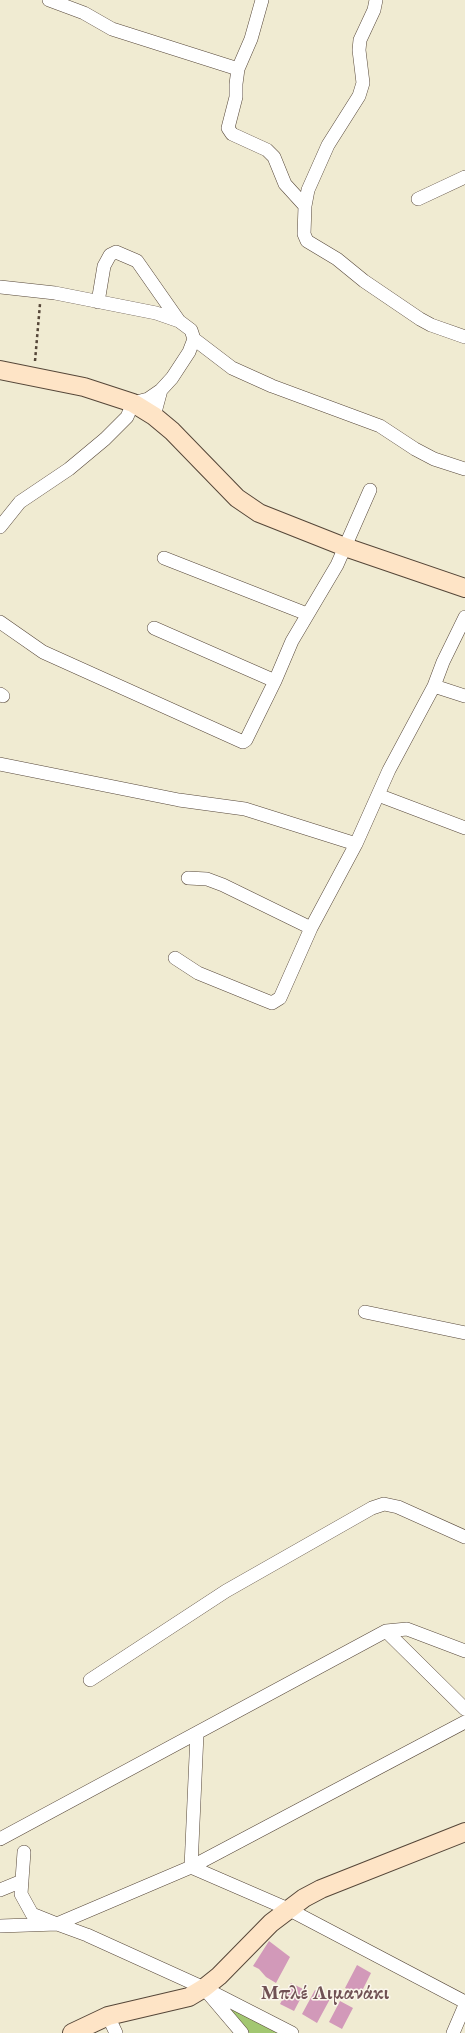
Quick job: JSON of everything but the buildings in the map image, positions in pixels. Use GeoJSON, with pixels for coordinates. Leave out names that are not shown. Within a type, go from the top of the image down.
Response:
{"type":"FeatureCollection","features":[{"type":"Feature","properties":{"kind":"street"},"geometry":{"type":"LineString","coordinates":[[49,0],[84,13],[112,29],[238,69]]}},
{"type":"Feature","properties":{"kind":"street"},"geometry":{"type":"LineString","coordinates":[[262,0],[251,39],[238,69],[236,97],[228,128],[232,134],[267,150],[274,157],[285,184],[305,206]]}},
{"type":"Feature","properties":{"kind":"street"},"geometry":{"type":"LineString","coordinates":[[376,0],[374,10],[360,40],[359,50],[363,83],[359,96],[328,145],[308,190],[305,206],[304,234],[307,241],[337,259],[364,281],[420,319],[465,337]]}},
{"type":"Feature","properties":{"kind":"street"},"geometry":{"type":"LineString","coordinates":[[418,199],[465,177]]}},
{"type":"Feature","properties":{"kind":"street"},"geometry":{"type":"LineString","coordinates":[[98,302],[104,266],[110,255],[116,252],[138,261],[179,321]]}},
{"type":"Feature","properties":{"kind":"street"},"geometry":{"type":"LineString","coordinates":[[0,287],[55,293],[156,313],[179,321],[192,330],[194,339],[232,368],[272,386],[380,426],[415,450],[434,460],[465,469]]}},
{"type":"Feature","properties":{"kind":"street"},"geometry":{"type":"LineString","coordinates":[[0,527],[20,502],[69,469],[110,435],[126,417],[133,403],[148,399],[161,390],[180,365],[194,339]]}},
{"type":"Feature","properties":{"kind":"street"},"geometry":{"type":"LineString","coordinates":[[0,370],[34,375],[84,386],[133,403],[154,416],[172,431],[246,506],[287,525],[345,547],[465,588]]}},
{"type":"Feature","properties":{"kind":"street"},"geometry":{"type":"LineString","coordinates":[[154,416],[161,390]]}},
{"type":"Feature","properties":{"kind":"street"},"geometry":{"type":"LineString","coordinates":[[0,622],[43,652],[242,742],[246,740],[275,681],[292,641],[337,565],[370,490]]}},
{"type":"Feature","properties":{"kind":"street"},"geometry":{"type":"LineString","coordinates":[[164,558],[307,614]]}},
{"type":"Feature","properties":{"kind":"street"},"geometry":{"type":"LineString","coordinates":[[175,958],[198,973],[272,1003],[280,998],[311,928],[356,844],[402,744],[434,686],[443,662],[465,617]]}},
{"type":"Feature","properties":{"kind":"street"},"geometry":{"type":"LineString","coordinates":[[154,628],[275,681]]}},
{"type":"Feature","properties":{"kind":"street"},"geometry":{"type":"LineString","coordinates":[[434,686],[465,696]]}},
{"type":"Feature","properties":{"kind":"street"},"geometry":{"type":"LineString","coordinates":[[0,764],[179,800],[244,809],[356,844]]}},
{"type":"Feature","properties":{"kind":"street"},"geometry":{"type":"LineString","coordinates":[[378,795],[465,828]]}},
{"type":"Feature","properties":{"kind":"street"},"geometry":{"type":"LineString","coordinates":[[188,878],[207,879],[223,885],[311,928]]}},
{"type":"Feature","properties":{"kind":"street"},"geometry":{"type":"LineString","coordinates":[[365,1312],[465,1334]]}},
{"type":"Feature","properties":{"kind":"street"},"geometry":{"type":"LineString","coordinates":[[90,1680],[226,1591],[372,1508],[384,1504],[398,1507],[465,1537]]}},
{"type":"Feature","properties":{"kind":"street"},"geometry":{"type":"LineString","coordinates":[[0,1840],[386,1631],[407,1629],[465,1651]]}},
{"type":"Feature","properties":{"kind":"street"},"geometry":{"type":"LineString","coordinates":[[386,1631],[465,1709]]}},
{"type":"Feature","properties":{"kind":"street"},"geometry":{"type":"LineString","coordinates":[[0,1926],[57,1924],[191,1866],[465,1722]]}},
{"type":"Feature","properties":{"kind":"street"},"geometry":{"type":"LineString","coordinates":[[191,1866],[197,1734]]}},
{"type":"Feature","properties":{"kind":"street"},"geometry":{"type":"LineString","coordinates":[[72,2033],[108,2016],[189,1997],[204,1988],[288,1908],[321,1889],[443,1839],[465,1832]]}},
{"type":"Feature","properties":{"kind":"street"},"geometry":{"type":"LineString","coordinates":[[24,1852],[21,1894],[32,1914],[87,1935],[204,1988],[292,2033]]}},
{"type":"Feature","properties":{"kind":"street"},"geometry":{"type":"LineString","coordinates":[[191,1866],[288,1908],[465,2004],[453,2033]]}},
{"type":"Feature","properties":{"kind":"street"},"geometry":{"type":"LineString","coordinates":[[0,1890],[22,1881]]}},
{"type":"Feature","properties":{"kind":"street"},"geometry":{"type":"LineString","coordinates":[[204,1988],[242,2033]]}},
{"type":"Feature","properties":{"kind":"street"},"geometry":{"type":"LineString","coordinates":[[108,2016],[116,2033]]}},
{"type":"Feature","properties":{"kind":"path"},"geometry":{"type":"LineString","coordinates":[[34,375],[40,302]]}},
{"type":"Feature","properties":{"kind":"green space"},"geometry":{"type":"Polygon","coordinates":[[[230,2010],[234,2010],[282,2033],[247,2033],[230,2010]]]}},
{"type":"Feature","properties":{"kind":"district","name":"Μπλέ Λιμανάκι"},"geometry":{"type":"Point","coordinates":[325,1994]}}]}
